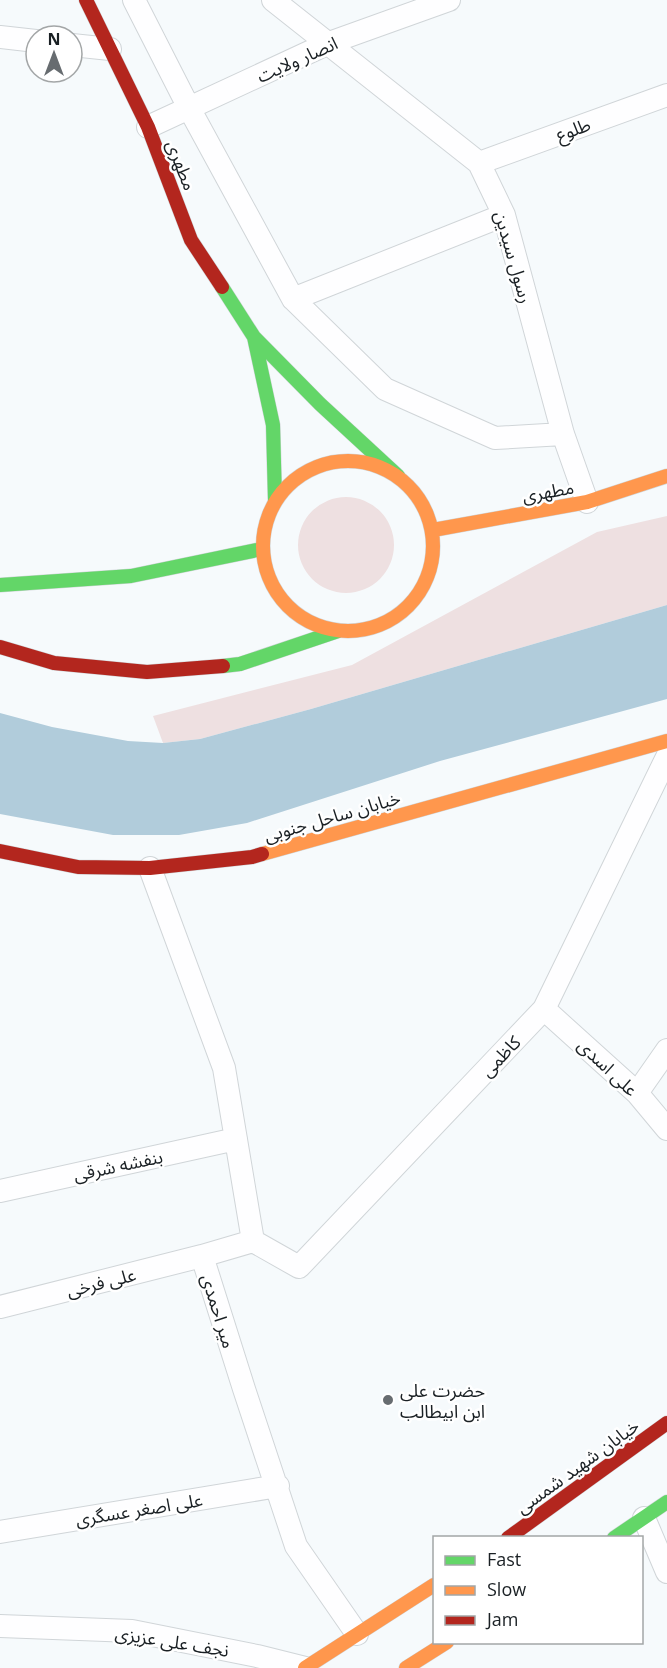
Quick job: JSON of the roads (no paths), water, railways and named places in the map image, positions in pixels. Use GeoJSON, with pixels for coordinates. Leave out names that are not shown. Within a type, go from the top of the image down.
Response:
{"type":"FeatureCollection","features":[{"type":"Feature","properties":{"kind":"main road","name":"مطهری"},"geometry":{"type":"LineString","coordinates":[[86,0],[148,127],[191,240],[254,337],[320,404],[398,476]]}},
{"type":"Feature","properties":{"kind":"main road","name":"مطهری"},"geometry":{"type":"LineString","coordinates":[[254,337],[273,424],[275,500]]}},
{"type":"Feature","properties":{"kind":"main road"},"geometry":{"type":"LineString","coordinates":[[0,647],[54,663],[147,672],[240,664],[338,631],[363,630],[387,622],[410,606],[425,584],[434,557],[433,530],[423,504],[398,476],[373,464],[346,460],[318,465],[294,479],[275,500],[264,526],[262,549],[267,573],[278,595],[294,612],[315,625],[338,631]]}},
{"type":"Feature","properties":{"kind":"main road","name":"مطهری"},"geometry":{"type":"LineString","coordinates":[[433,530],[587,502],[667,476]]}},
{"type":"Feature","properties":{"kind":"main road"},"geometry":{"type":"LineString","coordinates":[[0,585],[131,576],[262,549]]}},
{"type":"Feature","properties":{"kind":"main road","name":"خیابان ساحل جنوبی"},"geometry":{"type":"LineString","coordinates":[[0,851],[78,867],[150,868],[252,857],[667,741]]}},
{"type":"Feature","properties":{"kind":"main road","name":"خیابان شهید شمسی"},"geometry":{"type":"LineString","coordinates":[[511,1536],[667,1423]]}},
{"type":"Feature","properties":{"kind":"main road"},"geometry":{"type":"LineString","coordinates":[[617,1536],[667,1502]]}},
{"type":"Feature","properties":{"kind":"main road"},"geometry":{"type":"LineString","coordinates":[[305,1668],[433,1586]]}},
{"type":"Feature","properties":{"kind":"main road"},"geometry":{"type":"LineString","coordinates":[[406,1668],[444,1644]]}},
{"type":"Feature","properties":{"kind":"street"},"geometry":{"type":"LineString","coordinates":[[134,0],[189,108],[293,299],[385,389],[495,438],[563,434]]}},
{"type":"Feature","properties":{"kind":"street","name":"رسول سیدین"},"geometry":{"type":"LineString","coordinates":[[273,0],[479,163],[504,215],[563,434],[587,502]]}},
{"type":"Feature","properties":{"kind":"street","name":"انصار ولایت"},"geometry":{"type":"LineString","coordinates":[[148,127],[329,44],[449,0]]}},
{"type":"Feature","properties":{"kind":"street"},"geometry":{"type":"LineString","coordinates":[[0,37],[24,40]]}},
{"type":"Feature","properties":{"kind":"street"},"geometry":{"type":"LineString","coordinates":[[84,46],[110,49]]}},
{"type":"Feature","properties":{"kind":"street","name":"طلوع"},"geometry":{"type":"LineString","coordinates":[[479,163],[667,95]]}},
{"type":"Feature","properties":{"kind":"street"},"geometry":{"type":"LineString","coordinates":[[293,299],[504,215]]}},
{"type":"Feature","properties":{"kind":"street","name":"کاظمی"},"geometry":{"type":"LineString","coordinates":[[253,1241],[299,1267],[544,1009],[667,757]]}},
{"type":"Feature","properties":{"kind":"street"},"geometry":{"type":"LineString","coordinates":[[150,868],[224,1068],[253,1241]]}},
{"type":"Feature","properties":{"kind":"street","name":"علی اسدی"},"geometry":{"type":"LineString","coordinates":[[544,1009],[637,1093],[667,1129]]}},
{"type":"Feature","properties":{"kind":"street"},"geometry":{"type":"LineString","coordinates":[[637,1093],[667,1050]]}},
{"type":"Feature","properties":{"kind":"street","name":"بنفشه شرقی"},"geometry":{"type":"LineString","coordinates":[[0,1191],[236,1139]]}},
{"type":"Feature","properties":{"kind":"street","name":"میر احمدی"},"geometry":{"type":"LineString","coordinates":[[253,1241],[202,1256],[243,1389],[278,1486],[296,1546],[357,1634]]}},
{"type":"Feature","properties":{"kind":"street","name":"علی فرخی"},"geometry":{"type":"LineString","coordinates":[[0,1307],[202,1256]]}},
{"type":"Feature","properties":{"kind":"street","name":"علی اصغر عسگری"},"geometry":{"type":"LineString","coordinates":[[0,1532],[278,1486]]}},
{"type":"Feature","properties":{"kind":"street"},"geometry":{"type":"LineString","coordinates":[[644,1518],[667,1572]]}},
{"type":"Feature","properties":{"kind":"street","name":"نجف علی عزیزی"},"geometry":{"type":"LineString","coordinates":[[0,1626],[132,1631],[258,1656],[305,1668]]}},
{"type":"Feature","properties":{"kind":"water"},"geometry":{"type":"Polygon","coordinates":[[[667,605],[667,699],[440,761],[247,823],[179,835],[113,835],[0,814],[0,713],[52,727],[128,741],[163,743],[200,739],[667,605]]]}},
{"type":"Feature","properties":{"kind":"place","name":"حضرت علی ابن ابیطالب"},"geometry":{"type":"Point","coordinates":[388,1400]}}]}
